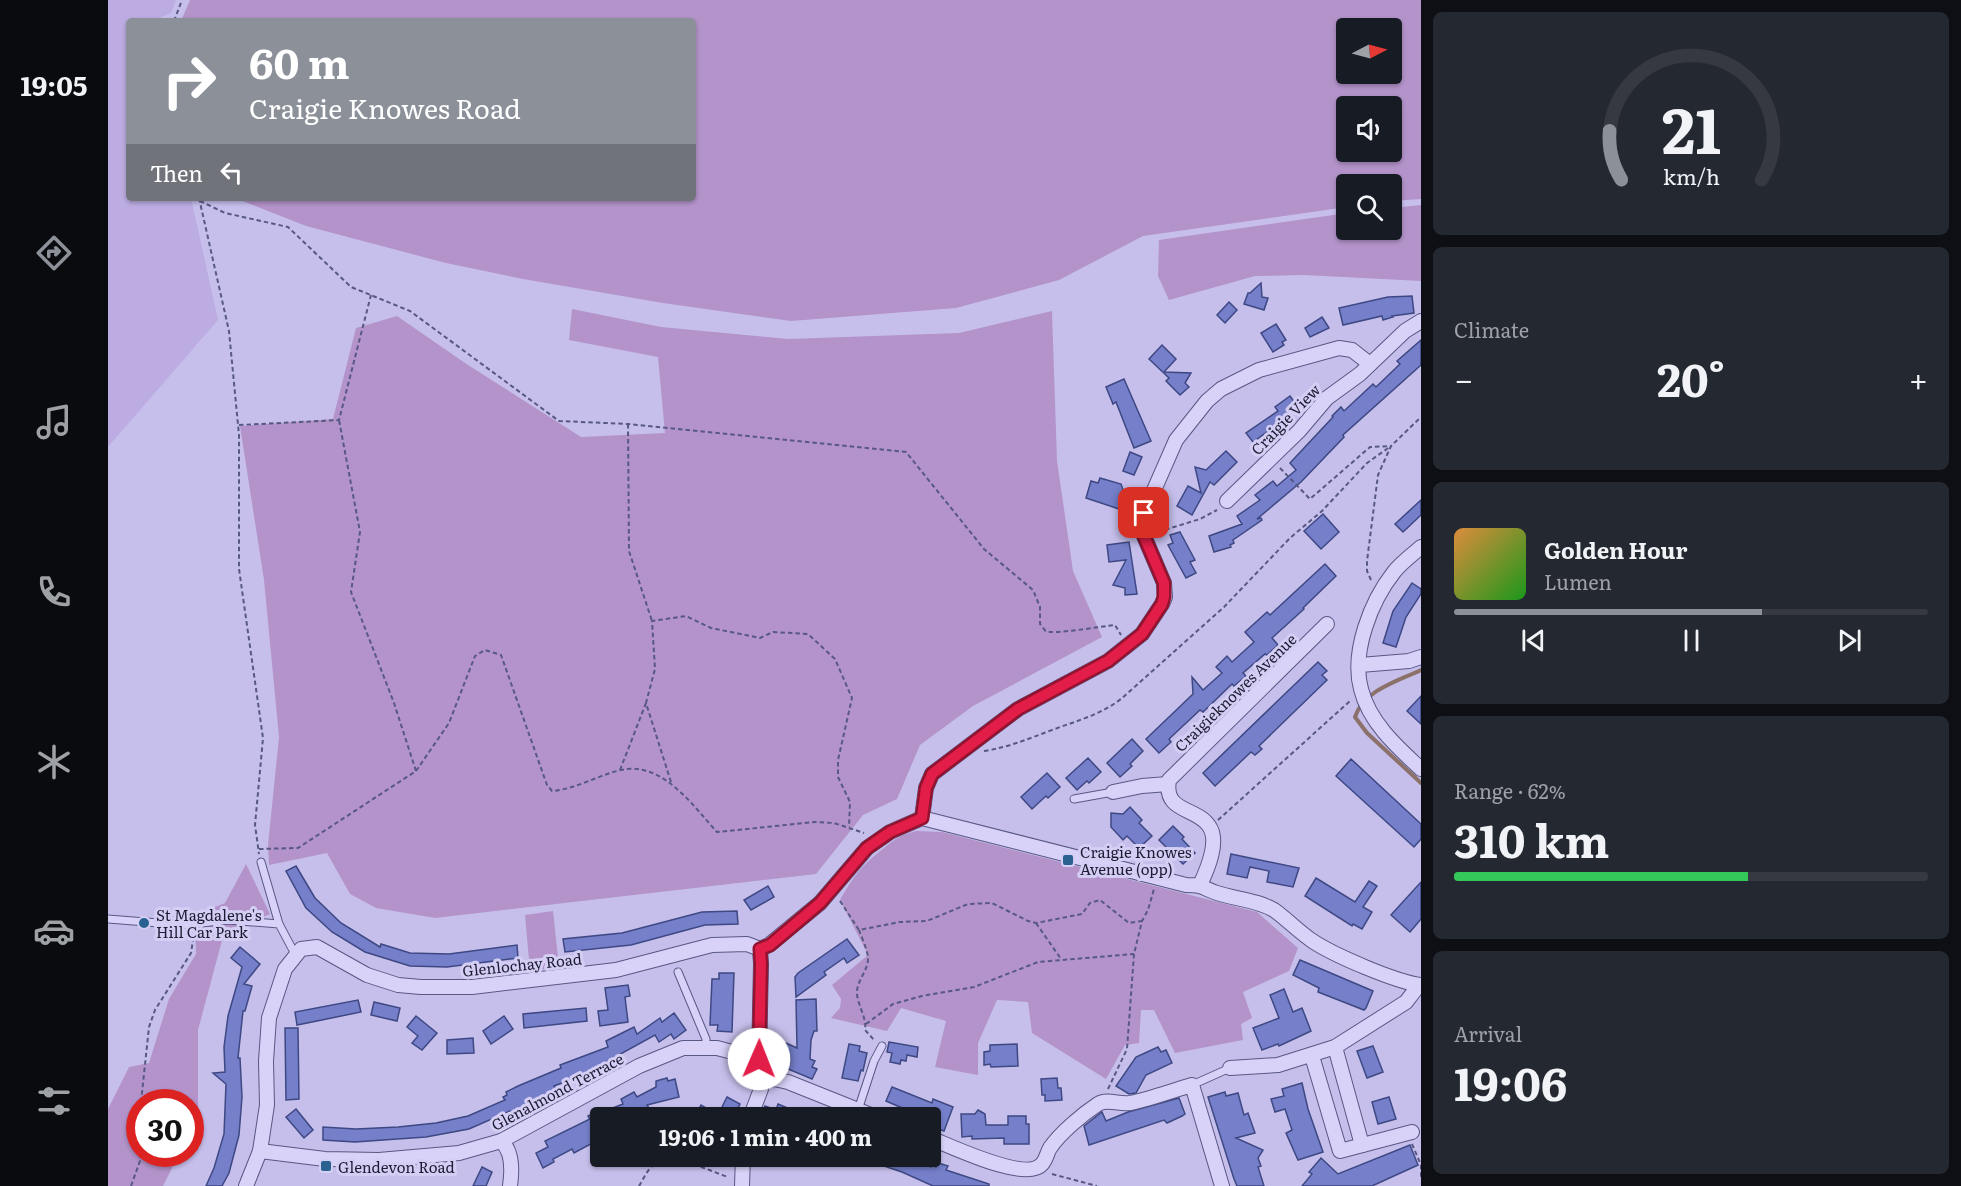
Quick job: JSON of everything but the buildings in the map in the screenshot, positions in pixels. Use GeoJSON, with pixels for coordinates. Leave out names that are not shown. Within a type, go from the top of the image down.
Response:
{"type":"FeatureCollection","features":[{"type":"Feature","properties":{"kind":"street","name":"Craigie View"},"geometry":{"type":"LineString","coordinates":[[1227,501],[1299,431],[1327,398],[1360,374],[1405,331],[1421,321]]}},
{"type":"Feature","properties":{"kind":"street"},"geometry":{"type":"LineString","coordinates":[[922,818],[926,788],[932,774],[1018,709],[1108,661],[1142,634],[1162,604],[1164,597],[1164,583],[1144,536],[1144,513],[1176,440],[1195,414],[1221,389],[1259,370],[1339,348],[1352,350],[1370,364]]}},
{"type":"Feature","properties":{"kind":"street"},"geometry":{"type":"LineString","coordinates":[[1421,547],[1395,571],[1379,595],[1366,621],[1360,665],[1363,694],[1371,711],[1387,735],[1421,769]]}},
{"type":"Feature","properties":{"kind":"street","name":"Craigieknowes Avenue"},"geometry":{"type":"LineString","coordinates":[[1168,784],[1173,775],[1327,624]]}},
{"type":"Feature","properties":{"kind":"street"},"geometry":{"type":"LineString","coordinates":[[1360,665],[1409,661],[1421,657]]}},
{"type":"Feature","properties":{"kind":"street"},"geometry":{"type":"LineString","coordinates":[[1113,792],[1168,784],[1170,796],[1175,804],[1202,819],[1209,826],[1213,842],[1200,885]]}},
{"type":"Feature","properties":{"kind":"street"},"geometry":{"type":"LineString","coordinates":[[754,1107],[761,1089],[760,949],[770,945],[820,903],[867,848],[890,832],[922,818],[1186,885],[1200,885],[1215,892],[1263,905],[1274,910],[1328,950],[1420,982],[1406,1002],[1335,1047],[1278,1065],[1230,1068]]}},
{"type":"Feature","properties":{"kind":"street","name":"Glenlochay Road"},"geometry":{"type":"LineString","coordinates":[[295,954],[301,949],[317,947],[358,971],[398,985],[472,987],[616,970],[711,945],[747,945],[760,949]]}},
{"type":"Feature","properties":{"kind":"street"},"geometry":{"type":"LineString","coordinates":[[246,1186],[260,1151],[267,1105],[269,1018],[285,969],[295,954]]}},
{"type":"Feature","properties":{"kind":"street","name":"Glenalmond Terrace"},"geometry":{"type":"LineString","coordinates":[[260,1151],[325,1159],[379,1160],[459,1153],[501,1141],[660,1056],[682,1048],[706,1047],[759,1059]]}},
{"type":"Feature","properties":{"kind":"street"},"geometry":{"type":"LineString","coordinates":[[1335,1047],[1362,1145]]}},
{"type":"Feature","properties":{"kind":"street"},"geometry":{"type":"LineString","coordinates":[[1312,1056],[1340,1151],[1410,1133]]}},
{"type":"Feature","properties":{"kind":"street"},"geometry":{"type":"LineString","coordinates":[[761,1080],[774,1079],[788,1082],[850,1107]]}},
{"type":"Feature","properties":{"kind":"street"},"geometry":{"type":"LineString","coordinates":[[941,1142],[1007,1167],[1025,1171],[1034,1170],[1041,1166],[1050,1148],[1078,1119],[1098,1104],[1129,1103],[1192,1085],[1222,1186]]}},
{"type":"Feature","properties":{"kind":"street"},"geometry":{"type":"LineString","coordinates":[[501,1141],[509,1155],[512,1174],[510,1186]]}},
{"type":"Feature","properties":{"kind":"street"},"geometry":{"type":"LineString","coordinates":[[742,1167],[742,1184]]}},
{"type":"Feature","properties":{"kind":"lane"},"geometry":{"type":"LineString","coordinates":[[1074,799],[1113,792]]}},
{"type":"Feature","properties":{"kind":"lane"},"geometry":{"type":"LineString","coordinates":[[261,862],[279,924],[295,954]]}},
{"type":"Feature","properties":{"kind":"lane"},"geometry":{"type":"LineString","coordinates":[[108,919],[195,925],[228,920],[279,924]]}},
{"type":"Feature","properties":{"kind":"lane"},"geometry":{"type":"LineString","coordinates":[[678,972],[706,1039],[706,1047]]}},
{"type":"Feature","properties":{"kind":"lane"},"geometry":{"type":"LineString","coordinates":[[859,1107],[874,1061],[882,1046]]}},
{"type":"Feature","properties":{"kind":"lane"},"geometry":{"type":"LineString","coordinates":[[1192,1085],[1230,1068]]}},
{"type":"Feature","properties":{"kind":"path"},"geometry":{"type":"LineString","coordinates":[[175,18],[182,0]]}},
{"type":"Feature","properties":{"kind":"path"},"geometry":{"type":"LineString","coordinates":[[199,201],[229,331],[238,425],[239,569],[263,738],[255,825],[261,862]]}},
{"type":"Feature","properties":{"kind":"path"},"geometry":{"type":"LineString","coordinates":[[201,201],[225,213],[288,227],[351,287],[410,311],[559,421],[628,424],[906,452],[984,549],[1034,590],[1040,607],[1040,624],[1046,631],[1057,633],[1086,627],[1115,625],[1127,646]]}},
{"type":"Feature","properties":{"kind":"path"},"geometry":{"type":"LineString","coordinates":[[371,295],[339,420],[360,532],[351,592],[394,703],[416,771]]}},
{"type":"Feature","properties":{"kind":"path"},"geometry":{"type":"LineString","coordinates":[[977,753],[1008,747],[1107,710],[1114,705],[1224,607],[1290,538],[1322,511],[1367,463],[1391,446],[1421,417]]}},
{"type":"Feature","properties":{"kind":"path"},"geometry":{"type":"LineString","coordinates":[[238,425],[339,420]]}},
{"type":"Feature","properties":{"kind":"path"},"geometry":{"type":"LineString","coordinates":[[620,770],[646,703],[655,669],[652,621],[629,551],[628,424]]}},
{"type":"Feature","properties":{"kind":"path"},"geometry":{"type":"LineString","coordinates":[[1270,459],[1310,499],[1370,447],[1391,446]]}},
{"type":"Feature","properties":{"kind":"path"},"geometry":{"type":"LineString","coordinates":[[1379,595],[1367,571],[1367,561],[1378,475],[1391,446]]}},
{"type":"Feature","properties":{"kind":"path"},"geometry":{"type":"LineString","coordinates":[[1144,536],[1200,519],[1222,508],[1227,501]]}},
{"type":"Feature","properties":{"kind":"path"},"geometry":{"type":"LineString","coordinates":[[652,621],[686,616],[711,628],[760,638],[773,632],[808,634],[836,659],[852,698],[838,760],[838,777],[850,802],[849,827]]}},
{"type":"Feature","properties":{"kind":"path"},"geometry":{"type":"LineString","coordinates":[[258,849],[298,848],[416,771],[449,723],[475,656],[485,650],[501,655],[547,785],[552,791],[564,790],[620,770],[645,769],[671,783],[717,832],[815,822],[834,823],[880,839]]}},
{"type":"Feature","properties":{"kind":"path"},"geometry":{"type":"LineString","coordinates":[[1223,817],[1363,694]]}},
{"type":"Feature","properties":{"kind":"path"},"geometry":{"type":"LineString","coordinates":[[646,703],[671,783]]}},
{"type":"Feature","properties":{"kind":"path"},"geometry":{"type":"LineString","coordinates":[[1107,1102],[1106,1093],[1126,1049],[1134,954],[1142,921],[1148,910],[1157,878]]}},
{"type":"Feature","properties":{"kind":"path"},"geometry":{"type":"LineString","coordinates":[[830,891],[840,901],[859,930],[868,958],[856,990],[858,1004],[866,1024],[865,1030],[878,1048],[874,1061]]}},
{"type":"Feature","properties":{"kind":"path"},"geometry":{"type":"LineString","coordinates":[[859,930],[900,922],[927,921],[968,904],[992,903],[1028,921],[1036,922],[1082,914],[1090,903],[1100,900],[1129,923],[1142,921]]}},
{"type":"Feature","properties":{"kind":"path"},"geometry":{"type":"LineString","coordinates":[[1036,922],[1061,959]]}},
{"type":"Feature","properties":{"kind":"path"},"geometry":{"type":"LineString","coordinates":[[142,1089],[148,1027],[155,1010],[191,953],[195,925]]}},
{"type":"Feature","properties":{"kind":"path"},"geometry":{"type":"LineString","coordinates":[[866,1024],[892,1004],[974,987],[1038,962],[1134,954]]}},
{"type":"Feature","properties":{"kind":"path"},"geometry":{"type":"LineString","coordinates":[[1410,1133],[1420,1165],[1421,1178]]}},
{"type":"Feature","properties":{"kind":"path"},"geometry":{"type":"LineString","coordinates":[[639,1186],[650,1168],[657,1162],[672,1158],[742,1184]]}},
{"type":"Feature","properties":{"kind":"path"},"geometry":{"type":"LineString","coordinates":[[131,1186],[138,1167]]}},
{"type":"Feature","properties":{"kind":"path"},"geometry":{"type":"LineString","coordinates":[[1034,1170],[1097,1186]]}},
{"type":"Feature","properties":{"kind":"shaded area"},"geometry":{"type":"Polygon","coordinates":[[[108,0],[176,0],[171,13],[159,18],[126,18],[126,201],[192,201],[218,320],[108,447],[108,0]]]}},
{"type":"Feature","properties":{"kind":"shaded area"},"geometry":{"type":"Polygon","coordinates":[[[190,0],[1421,0],[1421,199],[1402,200],[1402,174],[1336,174],[1336,209],[1143,236],[1059,280],[956,308],[791,321],[663,303],[446,263],[306,226],[243,201],[696,201],[696,18],[182,18],[190,0]]]}},
{"type":"Feature","properties":{"kind":"shaded area"},"geometry":{"type":"Polygon","coordinates":[[[1421,205],[1421,281],[1304,275],[1255,276],[1169,300],[1158,276],[1159,240],[1336,215],[1336,240],[1402,240],[1402,207],[1421,205]]]}},
{"type":"Feature","properties":{"kind":"shaded area"},"geometry":{"type":"Polygon","coordinates":[[[572,309],[661,327],[788,339],[959,333],[1052,311],[1057,461],[1073,571],[1102,637],[973,706],[920,745],[897,799],[863,815],[816,874],[435,918],[376,908],[350,894],[327,853],[269,865],[268,845],[279,737],[264,580],[240,426],[333,419],[356,328],[397,316],[465,363],[581,437],[665,433],[658,357],[569,340],[572,309]]]}},
{"type":"Feature","properties":{"kind":"shaded area"},"geometry":{"type":"Polygon","coordinates":[[[916,831],[942,832],[1257,912],[1298,948],[1289,971],[1243,992],[1252,1018],[1241,1024],[1243,1040],[1175,1053],[1154,1010],[1141,1010],[1139,1043],[1125,1045],[1106,1079],[1032,1033],[1028,1002],[997,1000],[978,1043],[978,1075],[935,1067],[946,1021],[901,1008],[887,1031],[831,1018],[840,1008],[841,999],[832,985],[868,955],[840,900],[857,874],[872,858],[896,839],[916,831]]]}},
{"type":"Feature","properties":{"kind":"shaded area"},"geometry":{"type":"Polygon","coordinates":[[[246,864],[270,914],[224,933],[198,1030],[198,1089],[126,1089],[126,1167],[172,1167],[163,1186],[108,1186],[108,1109],[129,1067],[149,1063],[169,999],[196,954],[195,915],[225,903],[246,864]]]}},
{"type":"Feature","properties":{"kind":"shaded area"},"geometry":{"type":"Polygon","coordinates":[[[553,911],[559,967],[530,971],[525,915],[553,911]]]}},
{"type":"Feature","properties":{"kind":"waterway"},"geometry":{"type":"LineString","coordinates":[[1421,670],[1374,693],[1359,708],[1355,717],[1367,733],[1421,783]]}},
{"type":"Feature","properties":{"kind":"place","name":"Craigie Knowes Avenue (opp)"},"geometry":{"type":"Point","coordinates":[1068,860]}},
{"type":"Feature","properties":{"kind":"place","name":"St Magdalene's Hill Car Park"},"geometry":{"type":"Point","coordinates":[144,923]}},
{"type":"Feature","properties":{"kind":"place","name":"Glendevon Road"},"geometry":{"type":"Point","coordinates":[326,1166]}},
{"type":"Feature","properties":{"kind":"route"},"geometry":{"type":"LineString","coordinates":[[759,1059],[760,949],[770,945],[820,903],[851,870],[867,848],[890,832],[922,818],[926,788],[932,774],[1018,709],[1108,661],[1142,634],[1162,604],[1164,597],[1164,583],[1149,553],[1144,536],[1144,513]]}}]}
